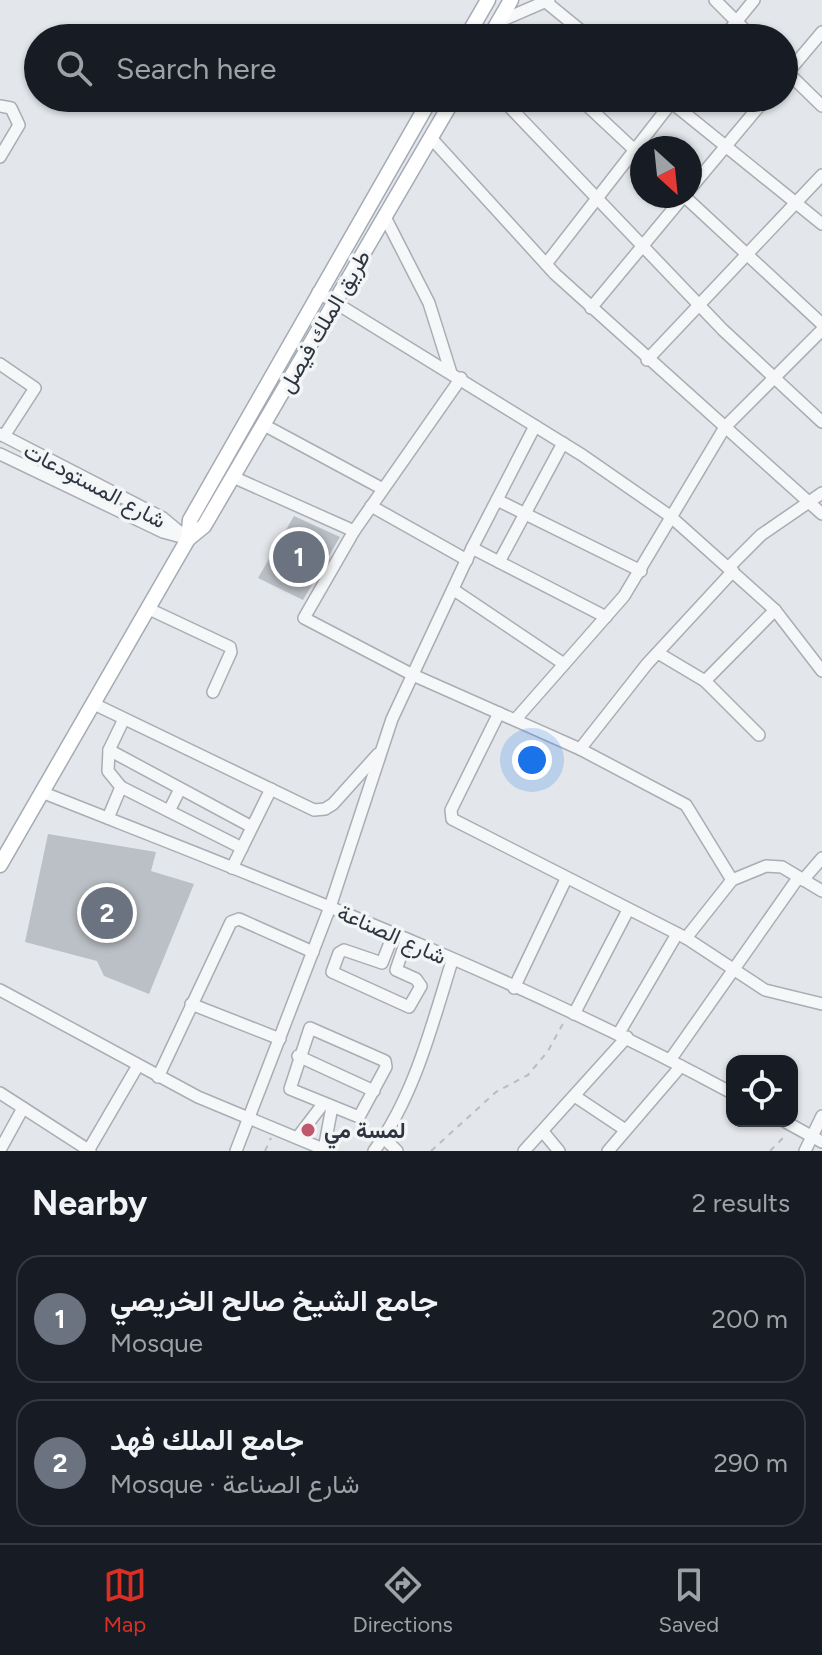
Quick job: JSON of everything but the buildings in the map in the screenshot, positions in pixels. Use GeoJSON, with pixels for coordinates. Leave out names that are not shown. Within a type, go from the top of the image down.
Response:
{"type":"FeatureCollection","features":[{"type":"Feature","properties":{"kind":"main road"},"geometry":{"type":"LineString","coordinates":[[474,24],[488,0]]}},
{"type":"Feature","properties":{"kind":"main road"},"geometry":{"type":"LineString","coordinates":[[498,22],[511,0]]}},
{"type":"Feature","properties":{"kind":"main road","name":"طريق الملك فيصل"},"geometry":{"type":"LineString","coordinates":[[188,539],[190,520],[423,112]]}},
{"type":"Feature","properties":{"kind":"main road","name":"طريق الملك فيصل"},"geometry":{"type":"LineString","coordinates":[[0,865],[188,539],[204,526],[446,112]]}},
{"type":"Feature","properties":{"kind":"street"},"geometry":{"type":"LineString","coordinates":[[715,0],[740,24]]}},
{"type":"Feature","properties":{"kind":"street"},"geometry":{"type":"LineString","coordinates":[[735,24],[754,0]]}},
{"type":"Feature","properties":{"kind":"street"},"geometry":{"type":"LineString","coordinates":[[498,22],[547,1],[574,24]]}},
{"type":"Feature","properties":{"kind":"street"},"geometry":{"type":"LineString","coordinates":[[798,59],[822,32]]}},
{"type":"Feature","properties":{"kind":"street"},"geometry":{"type":"LineString","coordinates":[[798,85],[822,106]]}},
{"type":"Feature","properties":{"kind":"street"},"geometry":{"type":"LineString","coordinates":[[0,106],[11,108],[19,125],[0,157]]}},
{"type":"Feature","properties":{"kind":"street"},"geometry":{"type":"LineString","coordinates":[[514,112],[699,304],[822,422]]}},
{"type":"Feature","properties":{"kind":"street"},"geometry":{"type":"LineString","coordinates":[[594,112],[630,146]]}},
{"type":"Feature","properties":{"kind":"street"},"geometry":{"type":"LineString","coordinates":[[649,136],[663,112]]}},
{"type":"Feature","properties":{"kind":"street"},"geometry":{"type":"LineString","coordinates":[[686,112],[822,224]]}},
{"type":"Feature","properties":{"kind":"street"},"geometry":{"type":"LineString","coordinates":[[702,175],[754,112]]}},
{"type":"Feature","properties":{"kind":"street"},"geometry":{"type":"LineString","coordinates":[[431,138],[546,264],[591,308],[822,514]]}},
{"type":"Feature","properties":{"kind":"street"},"geometry":{"type":"LineString","coordinates":[[546,264],[597,198],[630,163]]}},
{"type":"Feature","properties":{"kind":"street"},"geometry":{"type":"LineString","coordinates":[[647,360],[822,175]]}},
{"type":"Feature","properties":{"kind":"street"},"geometry":{"type":"LineString","coordinates":[[591,308],[674,208]]}},
{"type":"Feature","properties":{"kind":"street"},"geometry":{"type":"LineString","coordinates":[[697,208],[822,324]]}},
{"type":"Feature","properties":{"kind":"street"},"geometry":{"type":"LineString","coordinates":[[385,217],[429,303],[456,376]]}},
{"type":"Feature","properties":{"kind":"street"},"geometry":{"type":"LineString","coordinates":[[318,292],[563,443],[670,516],[775,610],[822,671]]}},
{"type":"Feature","properties":{"kind":"street"},"geometry":{"type":"LineString","coordinates":[[515,720],[606,617],[641,571],[670,516],[725,427],[822,330]]}},
{"type":"Feature","properties":{"kind":"street"},"geometry":{"type":"LineString","coordinates":[[0,364],[35,388],[2,435]]}},
{"type":"Feature","properties":{"kind":"street"},"geometry":{"type":"LineString","coordinates":[[456,376],[354,531],[304,618],[413,675],[580,749],[686,805],[732,880]]}},
{"type":"Feature","properties":{"kind":"street"},"geometry":{"type":"LineString","coordinates":[[264,425],[383,489]]}},
{"type":"Feature","properties":{"kind":"street"},"geometry":{"type":"LineString","coordinates":[[236,1151],[330,907],[381,751],[472,548],[535,426]]}},
{"type":"Feature","properties":{"kind":"street","name":"شارع المستودعات"},"geometry":{"type":"LineString","coordinates":[[2,435],[163,518],[188,539]]}},
{"type":"Feature","properties":{"kind":"street"},"geometry":{"type":"LineString","coordinates":[[499,562],[563,443]]}},
{"type":"Feature","properties":{"kind":"street"},"geometry":{"type":"LineString","coordinates":[[0,454],[163,532],[188,539]]}},
{"type":"Feature","properties":{"kind":"street"},"geometry":{"type":"LineString","coordinates":[[233,477],[354,531]]}},
{"type":"Feature","properties":{"kind":"street"},"geometry":{"type":"LineString","coordinates":[[580,749],[658,653],[761,535],[822,493]]}},
{"type":"Feature","properties":{"kind":"street"},"geometry":{"type":"LineString","coordinates":[[497,500],[641,571]]}},
{"type":"Feature","properties":{"kind":"street"},"geometry":{"type":"LineString","coordinates":[[371,506],[467,560]]}},
{"type":"Feature","properties":{"kind":"street"},"geometry":{"type":"LineString","coordinates":[[472,548],[606,617]]}},
{"type":"Feature","properties":{"kind":"street"},"geometry":{"type":"LineString","coordinates":[[454,590],[564,664]]}},
{"type":"Feature","properties":{"kind":"street"},"geometry":{"type":"LineString","coordinates":[[149,609],[230,647],[213,692]]}},
{"type":"Feature","properties":{"kind":"street"},"geometry":{"type":"LineString","coordinates":[[705,681],[775,610]]}},
{"type":"Feature","properties":{"kind":"street"},"geometry":{"type":"LineString","coordinates":[[658,653],[705,681],[759,735]]}},
{"type":"Feature","properties":{"kind":"street"},"geometry":{"type":"LineString","coordinates":[[94,704],[314,810],[325,809],[381,751]]}},
{"type":"Feature","properties":{"kind":"street"},"geometry":{"type":"LineString","coordinates":[[499,713],[451,810],[452,819],[681,936],[734,966],[765,990],[822,1004]]}},
{"type":"Feature","properties":{"kind":"street"},"geometry":{"type":"LineString","coordinates":[[124,719],[109,750],[108,771],[121,787],[242,848]]}},
{"type":"Feature","properties":{"kind":"street"},"geometry":{"type":"LineString","coordinates":[[109,750],[252,827]]}},
{"type":"Feature","properties":{"kind":"street"},"geometry":{"type":"LineString","coordinates":[[108,818],[121,787]]}},
{"type":"Feature","properties":{"kind":"street"},"geometry":{"type":"LineString","coordinates":[[169,811],[180,789]]}},
{"type":"Feature","properties":{"kind":"street"},"geometry":{"type":"LineString","coordinates":[[232,868],[271,789]]}},
{"type":"Feature","properties":{"kind":"street","name":"شارع الصناعة"},"geometry":{"type":"LineString","coordinates":[[44,793],[330,907],[623,1035],[726,1090]]}},
{"type":"Feature","properties":{"kind":"street"},"geometry":{"type":"LineString","coordinates":[[608,1151],[676,1063],[734,966],[801,879],[822,858]]}},
{"type":"Feature","properties":{"kind":"street"},"geometry":{"type":"LineString","coordinates":[[524,1151],[576,1097],[623,1035],[681,936],[732,880],[766,866],[782,867],[822,891]]}},
{"type":"Feature","properties":{"kind":"street"},"geometry":{"type":"LineString","coordinates":[[514,988],[566,879]]}},
{"type":"Feature","properties":{"kind":"street"},"geometry":{"type":"LineString","coordinates":[[572,1013],[628,910]]}},
{"type":"Feature","properties":{"kind":"street"},"geometry":{"type":"LineString","coordinates":[[158,1077],[231,922],[239,919],[313,952]]}},
{"type":"Feature","properties":{"kind":"street"},"geometry":{"type":"LineString","coordinates":[[393,935],[382,963],[344,950],[339,953],[332,972],[409,1007],[421,986],[416,979],[396,970],[406,941]]}},
{"type":"Feature","properties":{"kind":"street"},"geometry":{"type":"LineString","coordinates":[[374,1151],[427,1043],[452,961]]}},
{"type":"Feature","properties":{"kind":"street"},"geometry":{"type":"LineString","coordinates":[[0,990],[137,1067],[326,1150],[328,1106]]}},
{"type":"Feature","properties":{"kind":"street"},"geometry":{"type":"LineString","coordinates":[[191,1004],[280,1039]]}},
{"type":"Feature","properties":{"kind":"street"},"geometry":{"type":"LineString","coordinates":[[314,1028],[381,1058],[386,1067],[374,1091],[359,1117],[290,1089],[305,1032],[314,1028]]}},
{"type":"Feature","properties":{"kind":"street"},"geometry":{"type":"LineString","coordinates":[[298,1056],[374,1091]]}},
{"type":"Feature","properties":{"kind":"street"},"geometry":{"type":"LineString","coordinates":[[0,1093],[89,1151],[137,1067]]}},
{"type":"Feature","properties":{"kind":"street"},"geometry":{"type":"LineString","coordinates":[[576,1097],[624,1129]]}},
{"type":"Feature","properties":{"kind":"street"},"geometry":{"type":"LineString","coordinates":[[297,1138],[328,1106]]}},
{"type":"Feature","properties":{"kind":"street"},"geometry":{"type":"LineString","coordinates":[[3,1148],[23,1108]]}},
{"type":"Feature","properties":{"kind":"street"},"geometry":{"type":"LineString","coordinates":[[805,1151],[816,1139],[822,1116]]}},
{"type":"Feature","properties":{"kind":"street"},"geometry":{"type":"LineString","coordinates":[[794,1127],[816,1139]]}},
{"type":"Feature","properties":{"kind":"street"},"geometry":{"type":"LineString","coordinates":[[544,1133],[559,1151]]}},
{"type":"Feature","properties":{"kind":"street"},"geometry":{"type":"LineString","coordinates":[[383,1137],[397,1151]]}},
{"type":"Feature","properties":{"kind":"path"},"geometry":{"type":"LineString","coordinates":[[431,1151],[496,1092],[528,1075],[548,1051],[572,1013]]}},
{"type":"Feature","properties":{"kind":"path"},"geometry":{"type":"LineString","coordinates":[[770,1151],[787,1127]]}},
{"type":"Feature","properties":{"kind":"path"},"geometry":{"type":"LineString","coordinates":[[265,1151],[274,1129]]}},
{"type":"Feature","properties":{"kind":"place","name":"جامع الشيخ صالح الخريصي"},"geometry":{"type":"Point","coordinates":[299,557]}},
{"type":"Feature","properties":{"kind":"place","name":"جامع الملك فهد"},"geometry":{"type":"Point","coordinates":[107,913]}},
{"type":"Feature","properties":{"kind":"place","name":"لمسة مي"},"geometry":{"type":"Point","coordinates":[308,1130]}}]}
